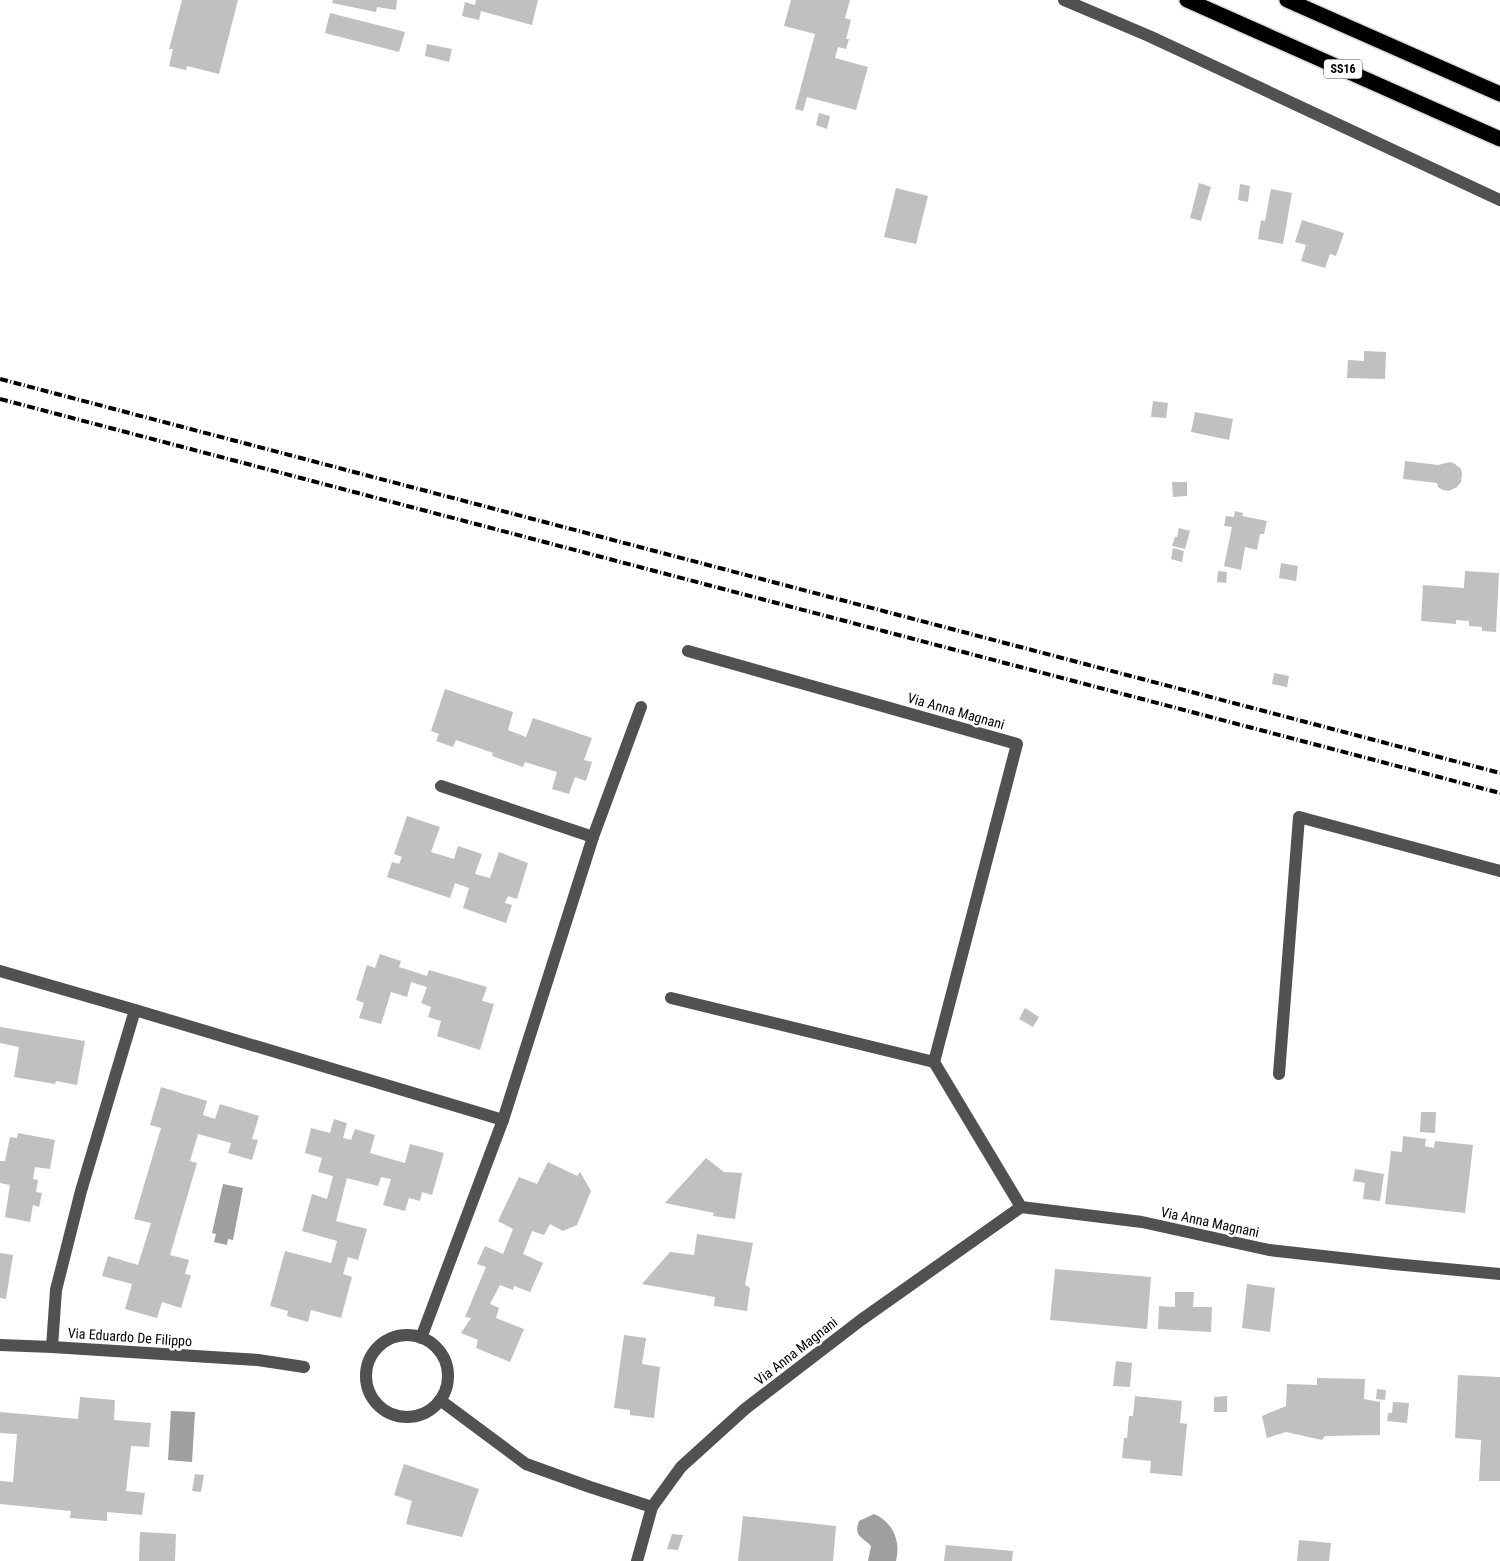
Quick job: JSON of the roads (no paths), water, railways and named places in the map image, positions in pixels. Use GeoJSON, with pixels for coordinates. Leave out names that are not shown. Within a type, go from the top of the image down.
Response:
{"type":"FeatureCollection","features":[{"type":"Feature","properties":{"kind":"highway","name":"SS16"},"geometry":{"type":"LineString","coordinates":[[1187,0],[1500,139]]}},
{"type":"Feature","properties":{"kind":"highway"},"geometry":{"type":"LineString","coordinates":[[1287,0],[1500,94]]}},
{"type":"Feature","properties":{"kind":"street"},"geometry":{"type":"LineString","coordinates":[[1064,0],[1149,36],[1500,200]]}},
{"type":"Feature","properties":{"kind":"street","name":"Via Anna Magnani"},"geometry":{"type":"LineString","coordinates":[[688,651],[1016,744],[934,1062]]}},
{"type":"Feature","properties":{"kind":"street"},"geometry":{"type":"LineString","coordinates":[[421,1338],[504,1120],[593,837],[641,707]]}},
{"type":"Feature","properties":{"kind":"street"},"geometry":{"type":"LineString","coordinates":[[441,786],[593,837]]}},
{"type":"Feature","properties":{"kind":"street"},"geometry":{"type":"LineString","coordinates":[[1279,1074],[1300,817],[1500,871]]}},
{"type":"Feature","properties":{"kind":"street"},"geometry":{"type":"LineString","coordinates":[[0,971],[504,1120]]}},
{"type":"Feature","properties":{"kind":"street"},"geometry":{"type":"LineString","coordinates":[[671,998],[934,1062],[1021,1208]]}},
{"type":"Feature","properties":{"kind":"street"},"geometry":{"type":"LineString","coordinates":[[52,1347],[56,1290],[78,1200],[135,1010]]}},
{"type":"Feature","properties":{"kind":"street","name":"Via Anna Magnani"},"geometry":{"type":"LineString","coordinates":[[638,1561],[652,1507],[681,1467],[745,1409],[861,1320],[1021,1208],[1142,1222],[1269,1250],[1500,1274]]}},
{"type":"Feature","properties":{"kind":"street"},"geometry":{"type":"LineString","coordinates":[[409,1335],[421,1338],[432,1344],[441,1353],[446,1364],[448,1376],[446,1389],[440,1400],[430,1410],[418,1415],[404,1417],[391,1414],[380,1407],[371,1396],[366,1384],[366,1371],[376,1349],[386,1341],[397,1336],[409,1335]]}},
{"type":"Feature","properties":{"kind":"street","name":"Via Eduardo De Filippo"},"geometry":{"type":"LineString","coordinates":[[0,1345],[258,1360],[304,1367]]}},
{"type":"Feature","properties":{"kind":"street"},"geometry":{"type":"LineString","coordinates":[[440,1400],[526,1464],[652,1507]]}},
{"type":"Feature","properties":{"kind":"railway"},"geometry":{"type":"LineString","coordinates":[[0,379],[1500,773]]}},
{"type":"Feature","properties":{"kind":"railway"},"geometry":{"type":"LineString","coordinates":[[0,399],[1500,793]]}}]}
